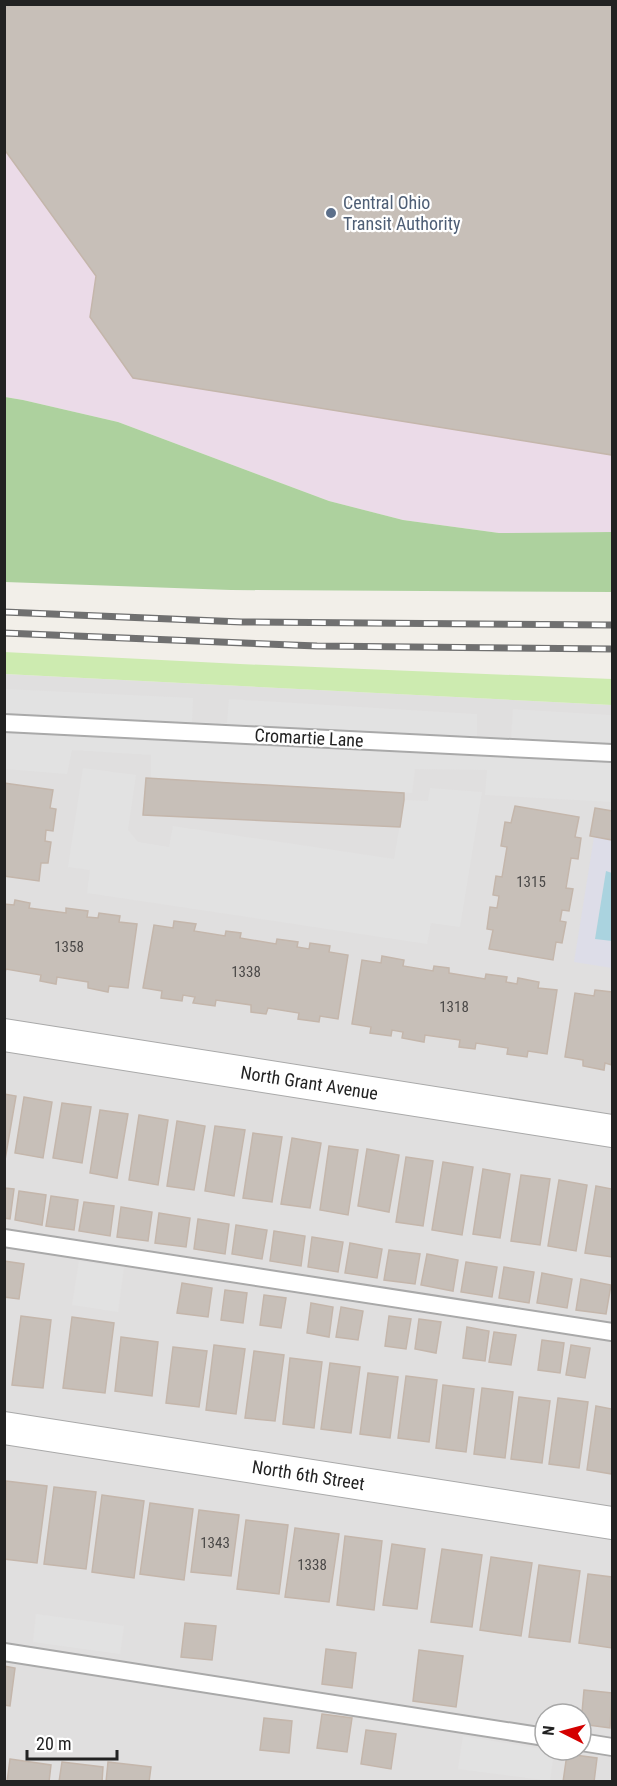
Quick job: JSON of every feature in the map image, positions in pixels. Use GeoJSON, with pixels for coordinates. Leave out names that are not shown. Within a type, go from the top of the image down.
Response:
{"type":"FeatureCollection","features":[{"type":"Feature","properties":{"kind":"street","name":"North Grant Avenue"},"geometry":{"type":"LineString","coordinates":[[4,1035],[612,1131]]}},
{"type":"Feature","properties":{"kind":"street","name":"North 6th Street"},"geometry":{"type":"LineString","coordinates":[[4,1428],[612,1523]]}},
{"type":"Feature","properties":{"kind":"lane","name":"Cromartie Lane"},"geometry":{"type":"LineString","coordinates":[[4,723],[612,753]]}},
{"type":"Feature","properties":{"kind":"lane"},"geometry":{"type":"LineString","coordinates":[[4,1238],[612,1332]]}},
{"type":"Feature","properties":{"kind":"lane"},"geometry":{"type":"LineString","coordinates":[[4,1652],[533,1735]]}},
{"type":"Feature","properties":{"kind":"lane"},"geometry":{"type":"LineString","coordinates":[[593,1744],[612,1747]]}},
{"type":"Feature","properties":{"kind":"shaded area","name":"Central Ohio Transit Authority"},"geometry":{"type":"Polygon","coordinates":[[[5,5],[612,5],[612,532],[499,533],[403,520],[329,501],[118,422],[5,397],[5,5]]]}},
{"type":"Feature","properties":{"kind":"shaded area"},"geometry":{"type":"Polygon","coordinates":[[[4,674],[612,705],[612,1781],[5,1781],[4,674]]]}},
{"type":"Feature","properties":{"kind":"shaded area"},"geometry":{"type":"Polygon","coordinates":[[[5,689],[193,698],[192,722],[227,723],[229,699],[477,714],[477,737],[511,740],[513,709],[612,715],[612,802],[485,795],[487,770],[415,769],[412,793],[151,778],[151,755],[72,750],[67,774],[5,769],[5,689]]]}},
{"type":"Feature","properties":{"kind":"shaded area"},"geometry":{"type":"Polygon","coordinates":[[[83,768],[136,775],[128,830],[138,842],[169,847],[173,826],[394,859],[404,800],[428,801],[430,788],[482,792],[460,927],[431,923],[427,944],[87,893],[90,870],[68,867],[83,768]]]}},
{"type":"Feature","properties":{"kind":"shaded area"},"geometry":{"type":"Polygon","coordinates":[[[594,837],[612,840],[612,873],[606,872],[595,938],[612,941],[612,968],[574,962],[594,837]]]}},
{"type":"Feature","properties":{"kind":"shaded area"},"geometry":{"type":"Polygon","coordinates":[[[79,1261],[124,1267],[118,1312],[72,1305],[79,1261]]]}},
{"type":"Feature","properties":{"kind":"shaded area"},"geometry":{"type":"Polygon","coordinates":[[[36,1614],[124,1626],[120,1654],[33,1642],[36,1614]]]}},
{"type":"Feature","properties":{"kind":"shaded area"},"geometry":{"type":"Polygon","coordinates":[[[463,1736],[533,1748],[533,1762],[553,1762],[550,1781],[458,1769],[463,1736]]]}},
{"type":"Feature","properties":{"kind":"green space"},"geometry":{"type":"Polygon","coordinates":[[[5,397],[118,422],[329,501],[403,520],[499,533],[612,532],[612,592],[231,590],[5,582],[5,397]]]}},
{"type":"Feature","properties":{"kind":"green space"},"geometry":{"type":"Polygon","coordinates":[[[4,652],[612,679],[612,705],[5,674],[4,652]]]}},
{"type":"Feature","properties":{"kind":"water"},"geometry":{"type":"Polygon","coordinates":[[[606,871],[612,873],[612,941],[595,939],[606,871]]]}},
{"type":"Feature","properties":{"kind":"building","name":"Central Ohio Transit Authority"},"geometry":{"type":"Polygon","coordinates":[[[4,4],[612,4],[612,455],[133,378],[90,317],[96,276],[4,149],[4,4]]]}},
{"type":"Feature","properties":{"kind":"building"},"geometry":{"type":"Polygon","coordinates":[[[146,778],[404,793],[404,800],[400,827],[143,815],[146,778]]]}},
{"type":"Feature","properties":{"kind":"building"},"geometry":{"type":"Polygon","coordinates":[[[4,783],[53,790],[50,808],[56,809],[53,831],[46,830],[45,841],[51,842],[48,863],[41,863],[39,881],[4,876],[4,783]]]}},
{"type":"Feature","properties":{"kind":"building"},"geometry":{"type":"Polygon","coordinates":[[[515,806],[579,817],[575,837],[581,838],[578,859],[571,858],[566,888],[573,889],[569,911],[562,910],[560,921],[566,922],[562,943],[556,942],[553,960],[489,949],[493,930],[487,929],[490,907],[497,908],[499,896],[493,895],[496,876],[502,877],[507,847],[501,846],[505,822],[511,823],[515,806]]]}},
{"type":"Feature","properties":{"kind":"building"},"geometry":{"type":"Polygon","coordinates":[[[595,808],[612,811],[612,840],[590,836],[595,808]]]}},
{"type":"Feature","properties":{"kind":"building"},"geometry":{"type":"Polygon","coordinates":[[[15,900],[30,903],[29,908],[66,913],[66,908],[88,911],[87,917],[98,918],[99,913],[120,916],[119,922],[137,924],[128,988],[109,986],[108,992],[88,988],[88,982],[57,977],[56,984],[40,981],[41,975],[6,969],[4,976],[4,904],[14,905],[15,900]]]}},
{"type":"Feature","properties":{"kind":"building"},"geometry":{"type":"Polygon","coordinates":[[[174,921],[196,924],[194,931],[225,936],[226,931],[241,933],[240,938],[276,944],[277,939],[298,942],[297,947],[309,949],[310,943],[330,946],[329,952],[348,955],[338,1019],[320,1016],[319,1022],[298,1019],[299,1013],[268,1008],[266,1014],[251,1012],[251,1005],[216,1000],[215,1006],[193,1003],[195,997],[183,995],[182,1001],[161,998],[162,991],[143,988],[154,925],[173,928],[174,921]]]}},
{"type":"Feature","properties":{"kind":"building"},"geometry":{"type":"Polygon","coordinates":[[[382,956],[404,960],[403,966],[433,971],[434,966],[449,968],[449,973],[485,979],[486,974],[507,977],[506,982],[517,984],[518,978],[539,982],[538,988],[557,990],[547,1054],[528,1051],[527,1057],[507,1054],[508,1048],[476,1043],[475,1049],[459,1047],[460,1040],[425,1035],[424,1042],[402,1038],[403,1032],[392,1030],[391,1036],[370,1033],[371,1027],[352,1024],[362,960],[381,963],[382,956]]]}},
{"type":"Feature","properties":{"kind":"building"},"geometry":{"type":"Polygon","coordinates":[[[595,990],[612,992],[612,1065],[605,1063],[604,1070],[583,1066],[583,1060],[565,1057],[575,993],[594,996],[595,990]]]}},
{"type":"Feature","properties":{"kind":"building"},"geometry":{"type":"Polygon","coordinates":[[[4,1094],[16,1096],[5,1160],[4,1159],[4,1094]]]}},
{"type":"Feature","properties":{"kind":"building"},"geometry":{"type":"Polygon","coordinates":[[[24,1097],[52,1102],[43,1158],[15,1153],[24,1097]]]}},
{"type":"Feature","properties":{"kind":"building"},"geometry":{"type":"Polygon","coordinates":[[[62,1103],[91,1107],[82,1163],[53,1158],[62,1103]]]}},
{"type":"Feature","properties":{"kind":"building"},"geometry":{"type":"Polygon","coordinates":[[[100,1110],[128,1114],[117,1178],[90,1173],[100,1110]]]}},
{"type":"Feature","properties":{"kind":"building"},"geometry":{"type":"Polygon","coordinates":[[[139,1115],[168,1120],[158,1185],[129,1180],[139,1115]]]}},
{"type":"Feature","properties":{"kind":"building"},"geometry":{"type":"Polygon","coordinates":[[[177,1121],[205,1126],[194,1190],[167,1186],[177,1121]]]}},
{"type":"Feature","properties":{"kind":"building"},"geometry":{"type":"Polygon","coordinates":[[[215,1126],[245,1130],[234,1196],[205,1191],[215,1126]]]}},
{"type":"Feature","properties":{"kind":"building"},"geometry":{"type":"Polygon","coordinates":[[[253,1133],[282,1137],[272,1202],[243,1198],[253,1133]]]}},
{"type":"Feature","properties":{"kind":"building"},"geometry":{"type":"Polygon","coordinates":[[[292,1138],[321,1143],[310,1208],[281,1204],[292,1138]]]}},
{"type":"Feature","properties":{"kind":"building"},"geometry":{"type":"Polygon","coordinates":[[[329,1146],[358,1150],[348,1215],[320,1210],[329,1146]]]}},
{"type":"Feature","properties":{"kind":"building"},"geometry":{"type":"Polygon","coordinates":[[[367,1149],[399,1155],[389,1212],[358,1206],[367,1149]]]}},
{"type":"Feature","properties":{"kind":"building"},"geometry":{"type":"Polygon","coordinates":[[[406,1157],[433,1161],[423,1226],[396,1222],[406,1157]]]}},
{"type":"Feature","properties":{"kind":"building"},"geometry":{"type":"Polygon","coordinates":[[[443,1162],[473,1167],[462,1235],[432,1230],[443,1162]]]}},
{"type":"Feature","properties":{"kind":"building"},"geometry":{"type":"Polygon","coordinates":[[[483,1169],[510,1174],[500,1238],[473,1234],[483,1169]]]}},
{"type":"Feature","properties":{"kind":"building"},"geometry":{"type":"Polygon","coordinates":[[[521,1175],[550,1179],[540,1245],[511,1241],[521,1175]]]}},
{"type":"Feature","properties":{"kind":"building"},"geometry":{"type":"Polygon","coordinates":[[[559,1180],[587,1185],[576,1251],[548,1246],[559,1180]]]}},
{"type":"Feature","properties":{"kind":"building"},"geometry":{"type":"Polygon","coordinates":[[[596,1186],[612,1189],[612,1257],[585,1253],[596,1186]]]}},
{"type":"Feature","properties":{"kind":"building"},"geometry":{"type":"Polygon","coordinates":[[[4,1188],[14,1189],[10,1219],[4,1218],[4,1188]]]}},
{"type":"Feature","properties":{"kind":"building"},"geometry":{"type":"Polygon","coordinates":[[[19,1191],[46,1195],[42,1225],[15,1220],[19,1191]]]}},
{"type":"Feature","properties":{"kind":"building"},"geometry":{"type":"Polygon","coordinates":[[[51,1196],[78,1200],[74,1230],[46,1226],[51,1196]]]}},
{"type":"Feature","properties":{"kind":"building"},"geometry":{"type":"Polygon","coordinates":[[[84,1202],[114,1206],[110,1236],[79,1231],[84,1202]]]}},
{"type":"Feature","properties":{"kind":"building"},"geometry":{"type":"Polygon","coordinates":[[[121,1207],[152,1212],[148,1241],[117,1237],[121,1207]]]}},
{"type":"Feature","properties":{"kind":"building"},"geometry":{"type":"Polygon","coordinates":[[[159,1213],[190,1218],[186,1247],[155,1243],[159,1213]]]}},
{"type":"Feature","properties":{"kind":"building"},"geometry":{"type":"Polygon","coordinates":[[[198,1219],[229,1224],[225,1254],[194,1249],[198,1219]]]}},
{"type":"Feature","properties":{"kind":"building"},"geometry":{"type":"Polygon","coordinates":[[[236,1225],[267,1230],[262,1259],[232,1254],[236,1225]]]}},
{"type":"Feature","properties":{"kind":"building"},"geometry":{"type":"Polygon","coordinates":[[[274,1231],[305,1236],[301,1266],[270,1261],[274,1231]]]}},
{"type":"Feature","properties":{"kind":"building"},"geometry":{"type":"Polygon","coordinates":[[[312,1237],[343,1242],[338,1272],[308,1267],[312,1237]]]}},
{"type":"Feature","properties":{"kind":"building"},"geometry":{"type":"Polygon","coordinates":[[[350,1243],[382,1249],[377,1278],[345,1273],[350,1243]]]}},
{"type":"Feature","properties":{"kind":"building"},"geometry":{"type":"Polygon","coordinates":[[[389,1250],[420,1254],[415,1284],[384,1280],[389,1250]]]}},
{"type":"Feature","properties":{"kind":"building"},"geometry":{"type":"Polygon","coordinates":[[[427,1254],[458,1260],[453,1291],[421,1285],[427,1254]]]}},
{"type":"Feature","properties":{"kind":"building"},"geometry":{"type":"Polygon","coordinates":[[[4,1261],[24,1264],[19,1299],[4,1297],[4,1261]]]}},
{"type":"Feature","properties":{"kind":"building"},"geometry":{"type":"Polygon","coordinates":[[[466,1262],[497,1267],[492,1297],[461,1292],[466,1262]]]}},
{"type":"Feature","properties":{"kind":"building"},"geometry":{"type":"Polygon","coordinates":[[[504,1267],[534,1272],[529,1303],[499,1298],[504,1267]]]}},
{"type":"Feature","properties":{"kind":"building"},"geometry":{"type":"Polygon","coordinates":[[[542,1273],[572,1279],[567,1308],[537,1303],[542,1273]]]}},
{"type":"Feature","properties":{"kind":"building"},"geometry":{"type":"Polygon","coordinates":[[[581,1279],[611,1285],[606,1314],[576,1310],[581,1279]]]}},
{"type":"Feature","properties":{"kind":"building"},"geometry":{"type":"Polygon","coordinates":[[[182,1283],[212,1288],[208,1317],[177,1313],[182,1283]]]}},
{"type":"Feature","properties":{"kind":"building"},"geometry":{"type":"Polygon","coordinates":[[[225,1290],[247,1293],[243,1323],[221,1320],[225,1290]]]}},
{"type":"Feature","properties":{"kind":"building"},"geometry":{"type":"Polygon","coordinates":[[[264,1295],[286,1298],[281,1328],[260,1325],[264,1295]]]}},
{"type":"Feature","properties":{"kind":"building"},"geometry":{"type":"Polygon","coordinates":[[[311,1303],[333,1307],[329,1337],[307,1333],[311,1303]]]}},
{"type":"Feature","properties":{"kind":"building"},"geometry":{"type":"Polygon","coordinates":[[[341,1307],[363,1311],[358,1340],[336,1337],[341,1307]]]}},
{"type":"Feature","properties":{"kind":"building"},"geometry":{"type":"Polygon","coordinates":[[[21,1316],[51,1320],[43,1388],[12,1385],[21,1316]]]}},
{"type":"Feature","properties":{"kind":"building"},"geometry":{"type":"Polygon","coordinates":[[[389,1316],[411,1319],[406,1349],[385,1346],[389,1316]]]}},
{"type":"Feature","properties":{"kind":"building"},"geometry":{"type":"Polygon","coordinates":[[[72,1317],[114,1323],[105,1393],[63,1388],[72,1317]]]}},
{"type":"Feature","properties":{"kind":"building"},"geometry":{"type":"Polygon","coordinates":[[[419,1319],[441,1322],[436,1353],[415,1349],[419,1319]]]}},
{"type":"Feature","properties":{"kind":"building"},"geometry":{"type":"Polygon","coordinates":[[[467,1327],[489,1331],[485,1361],[463,1358],[467,1327]]]}},
{"type":"Feature","properties":{"kind":"building"},"geometry":{"type":"Polygon","coordinates":[[[494,1332],[516,1335],[511,1365],[489,1362],[494,1332]]]}},
{"type":"Feature","properties":{"kind":"building"},"geometry":{"type":"Polygon","coordinates":[[[121,1337],[158,1342],[152,1396],[115,1391],[121,1337]]]}},
{"type":"Feature","properties":{"kind":"building"},"geometry":{"type":"Polygon","coordinates":[[[542,1340],[564,1343],[560,1373],[538,1370],[542,1340]]]}},
{"type":"Feature","properties":{"kind":"building"},"geometry":{"type":"Polygon","coordinates":[[[214,1345],[245,1349],[236,1414],[206,1410],[214,1345]]]}},
{"type":"Feature","properties":{"kind":"building"},"geometry":{"type":"Polygon","coordinates":[[[571,1345],[590,1348],[585,1378],[566,1375],[571,1345]]]}},
{"type":"Feature","properties":{"kind":"building"},"geometry":{"type":"Polygon","coordinates":[[[173,1347],[207,1351],[199,1407],[166,1403],[173,1347]]]}},
{"type":"Feature","properties":{"kind":"building"},"geometry":{"type":"Polygon","coordinates":[[[254,1351],[284,1355],[275,1421],[245,1418],[254,1351]]]}},
{"type":"Feature","properties":{"kind":"building"},"geometry":{"type":"Polygon","coordinates":[[[290,1358],[322,1362],[314,1428],[283,1424],[290,1358]]]}},
{"type":"Feature","properties":{"kind":"building"},"geometry":{"type":"Polygon","coordinates":[[[330,1363],[360,1367],[351,1433],[321,1429],[330,1363]]]}},
{"type":"Feature","properties":{"kind":"building"},"geometry":{"type":"Polygon","coordinates":[[[368,1373],[398,1377],[390,1438],[360,1434],[368,1373]]]}},
{"type":"Feature","properties":{"kind":"building"},"geometry":{"type":"Polygon","coordinates":[[[406,1376],[437,1380],[429,1442],[398,1438],[406,1376]]]}},
{"type":"Feature","properties":{"kind":"building"},"geometry":{"type":"Polygon","coordinates":[[[443,1385],[474,1389],[466,1452],[436,1448],[443,1385]]]}},
{"type":"Feature","properties":{"kind":"building"},"geometry":{"type":"Polygon","coordinates":[[[482,1388],[513,1392],[505,1458],[474,1454],[482,1388]]]}},
{"type":"Feature","properties":{"kind":"building"},"geometry":{"type":"Polygon","coordinates":[[[519,1397],[550,1401],[542,1463],[511,1459],[519,1397]]]}},
{"type":"Feature","properties":{"kind":"building"},"geometry":{"type":"Polygon","coordinates":[[[558,1398],[588,1402],[579,1468],[549,1464],[558,1398]]]}},
{"type":"Feature","properties":{"kind":"building"},"geometry":{"type":"Polygon","coordinates":[[[596,1406],[612,1409],[612,1474],[587,1470],[596,1406]]]}},
{"type":"Feature","properties":{"kind":"building"},"geometry":{"type":"Polygon","coordinates":[[[6,1481],[47,1486],[37,1563],[4,1559],[6,1481]]]}},
{"type":"Feature","properties":{"kind":"building"},"geometry":{"type":"Polygon","coordinates":[[[54,1487],[96,1492],[86,1569],[44,1564],[54,1487]]]}},
{"type":"Feature","properties":{"kind":"building"},"geometry":{"type":"Polygon","coordinates":[[[102,1495],[144,1501],[134,1578],[92,1572],[102,1495]]]}},
{"type":"Feature","properties":{"kind":"building"},"geometry":{"type":"Polygon","coordinates":[[[150,1503],[193,1509],[184,1580],[140,1574],[150,1503]]]}},
{"type":"Feature","properties":{"kind":"building"},"geometry":{"type":"Polygon","coordinates":[[[199,1510],[239,1515],[231,1576],[191,1572],[199,1510]]]}},
{"type":"Feature","properties":{"kind":"building"},"geometry":{"type":"Polygon","coordinates":[[[246,1520],[288,1525],[279,1594],[237,1589],[246,1520]]]}},
{"type":"Feature","properties":{"kind":"building"},"geometry":{"type":"Polygon","coordinates":[[[295,1528],[339,1534],[329,1602],[285,1597],[295,1528]]]}},
{"type":"Feature","properties":{"kind":"building"},"geometry":{"type":"Polygon","coordinates":[[[345,1536],[382,1541],[374,1610],[337,1605],[345,1536]]]}},
{"type":"Feature","properties":{"kind":"building"},"geometry":{"type":"Polygon","coordinates":[[[392,1544],[425,1549],[417,1609],[383,1605],[392,1544]]]}},
{"type":"Feature","properties":{"kind":"building"},"geometry":{"type":"Polygon","coordinates":[[[442,1549],[482,1555],[472,1627],[431,1622],[442,1549]]]}},
{"type":"Feature","properties":{"kind":"building"},"geometry":{"type":"Polygon","coordinates":[[[491,1557],[532,1563],[521,1636],[480,1630],[491,1557]]]}},
{"type":"Feature","properties":{"kind":"building"},"geometry":{"type":"Polygon","coordinates":[[[539,1565],[580,1571],[570,1642],[529,1637],[539,1565]]]}},
{"type":"Feature","properties":{"kind":"building"},"geometry":{"type":"Polygon","coordinates":[[[588,1574],[612,1577],[612,1648],[579,1643],[588,1574]]]}},
{"type":"Feature","properties":{"kind":"building"},"geometry":{"type":"Polygon","coordinates":[[[185,1623],[216,1626],[212,1660],[181,1657],[185,1623]]]}},
{"type":"Feature","properties":{"kind":"building"},"geometry":{"type":"Polygon","coordinates":[[[326,1649],[356,1653],[352,1688],[322,1684],[326,1649]]]}},
{"type":"Feature","properties":{"kind":"building"},"geometry":{"type":"Polygon","coordinates":[[[419,1650],[463,1656],[456,1707],[413,1701],[419,1650]]]}},
{"type":"Feature","properties":{"kind":"building"},"geometry":{"type":"Polygon","coordinates":[[[4,1666],[15,1668],[10,1706],[4,1705],[4,1666]]]}},
{"type":"Feature","properties":{"kind":"building"},"geometry":{"type":"Polygon","coordinates":[[[584,1690],[612,1693],[610,1728],[593,1726],[593,1702],[583,1702],[584,1690]]]}},
{"type":"Feature","properties":{"kind":"building"},"geometry":{"type":"Polygon","coordinates":[[[322,1714],[352,1718],[347,1752],[317,1748],[322,1714]]]}},
{"type":"Feature","properties":{"kind":"building"},"geometry":{"type":"Polygon","coordinates":[[[264,1718],[292,1721],[289,1753],[260,1750],[264,1718]]]}},
{"type":"Feature","properties":{"kind":"building"},"geometry":{"type":"Polygon","coordinates":[[[366,1730],[396,1734],[391,1769],[361,1764],[366,1730]]]}},
{"type":"Feature","properties":{"kind":"building"},"geometry":{"type":"Polygon","coordinates":[[[593,1757],[597,1758],[594,1782],[563,1782],[566,1762],[593,1762],[593,1757]]]}},
{"type":"Feature","properties":{"kind":"building"},"geometry":{"type":"Polygon","coordinates":[[[10,1759],[51,1765],[49,1782],[7,1782],[10,1759]]]}},
{"type":"Feature","properties":{"kind":"building"},"geometry":{"type":"Polygon","coordinates":[[[62,1762],[103,1767],[102,1782],[59,1782],[62,1762]]]}},
{"type":"Feature","properties":{"kind":"building"},"geometry":{"type":"Polygon","coordinates":[[[108,1762],[151,1767],[149,1782],[106,1782],[108,1762]]]}},
{"type":"Feature","properties":{"kind":"railway"},"geometry":{"type":"LineString","coordinates":[[4,612],[242,622],[612,625]]}},
{"type":"Feature","properties":{"kind":"railway"},"geometry":{"type":"LineString","coordinates":[[4,633],[317,646],[612,649]]}},
{"type":"Feature","properties":{"kind":"place","name":"Central Ohio Transit Authority"},"geometry":{"type":"Point","coordinates":[331,213]}}]}
